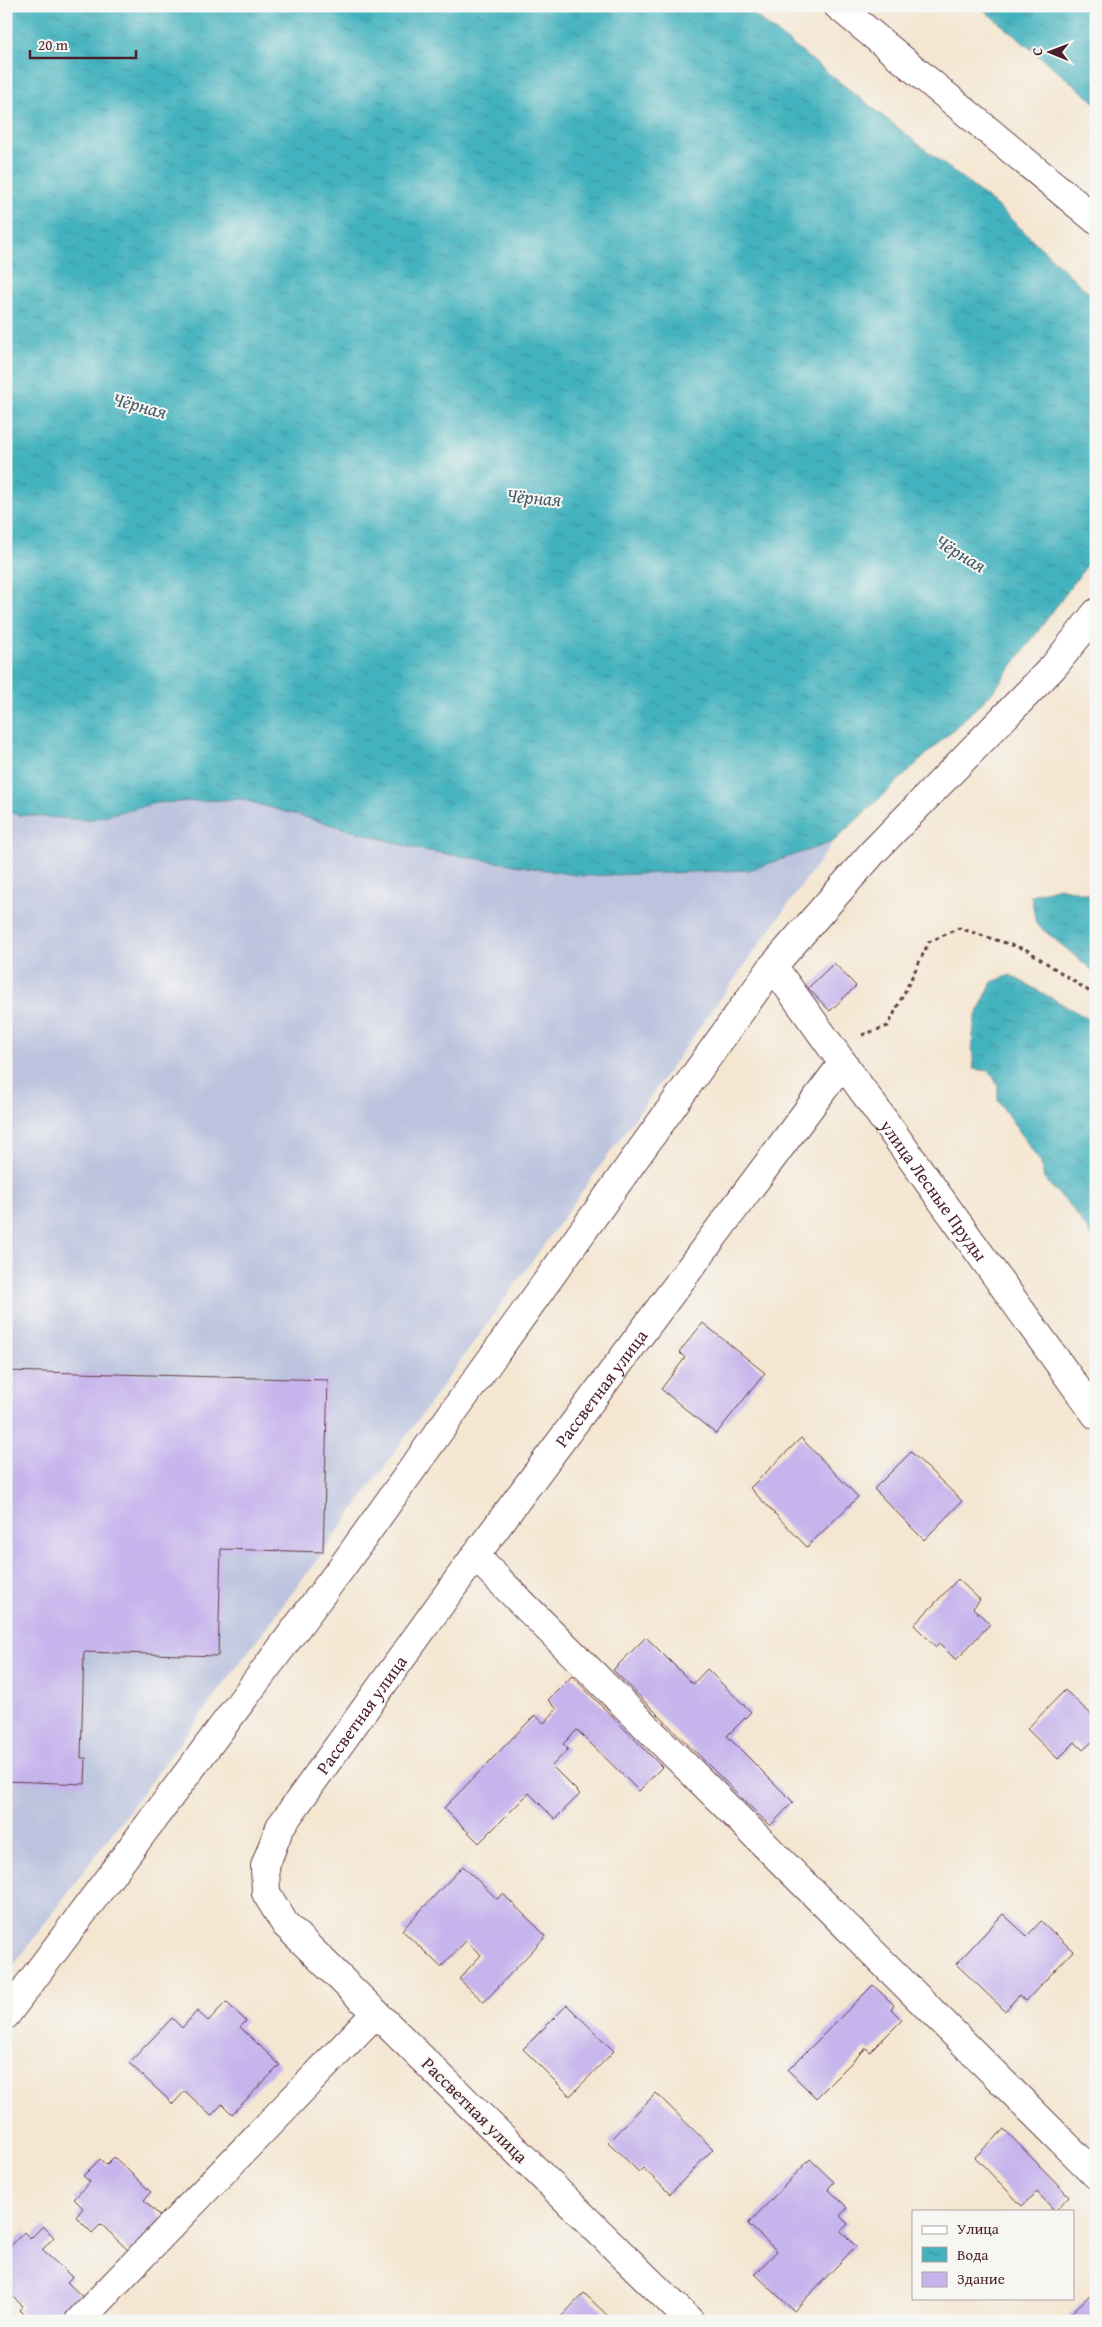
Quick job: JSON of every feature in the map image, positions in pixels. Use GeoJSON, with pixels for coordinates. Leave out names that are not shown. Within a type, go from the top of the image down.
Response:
{"type":"FeatureCollection","features":[{"type":"Feature","properties":{"kind":"street"},"geometry":{"type":"LineString","coordinates":[[838,6],[1096,220]]}},
{"type":"Feature","properties":{"kind":"street"},"geometry":{"type":"LineString","coordinates":[[6,2014],[342,1566],[773,966],[873,852],[1054,666],[1096,613]]}},
{"type":"Feature","properties":{"kind":"street","name":"улица Лесные Пруды"},"geometry":{"type":"LineString","coordinates":[[773,966],[1096,1415]]}},
{"type":"Feature","properties":{"kind":"street","name":"Рассветная улица"},"geometry":{"type":"LineString","coordinates":[[690,2321],[285,1924],[266,1893],[265,1866],[280,1827],[837,1054]]}},
{"type":"Feature","properties":{"kind":"street"},"geometry":{"type":"LineString","coordinates":[[475,1556],[1096,2175]]}},
{"type":"Feature","properties":{"kind":"street"},"geometry":{"type":"LineString","coordinates":[[79,2321],[376,2012]]}},
{"type":"Feature","properties":{"kind":"path"},"geometry":{"type":"LineString","coordinates":[[837,1054],[888,1026],[929,942],[959,928],[1027,950],[1096,996]]}},
{"type":"Feature","properties":{"kind":"shaded area"},"geometry":{"type":"Polygon","coordinates":[[[240,799],[417,849],[749,870],[833,842],[323,1552],[6,1975],[6,811],[19,815],[88,820],[155,803],[240,799]]]}},
{"type":"Feature","properties":{"kind":"water","name":"Чёрная"},"geometry":{"type":"Polygon","coordinates":[[[6,6],[743,6],[996,205],[1096,300],[1096,553],[992,693],[833,842],[749,870],[582,876],[417,849],[240,799],[155,803],[88,820],[19,815],[6,811],[6,6]]]}},
{"type":"Feature","properties":{"kind":"water"},"geometry":{"type":"Polygon","coordinates":[[[979,6],[1096,6],[1096,103],[979,6]]]}},
{"type":"Feature","properties":{"kind":"water"},"geometry":{"type":"Polygon","coordinates":[[[1059,887],[1096,896],[1096,973],[1036,924],[1031,895],[1059,887]]]}},
{"type":"Feature","properties":{"kind":"water"},"geometry":{"type":"Polygon","coordinates":[[[1010,975],[1096,1023],[1096,1242],[1071,1207],[1044,1179],[1041,1163],[998,1101],[998,1086],[990,1071],[974,1069],[972,1045],[975,1018],[992,982],[1010,975]]]}},
{"type":"Feature","properties":{"kind":"building"},"geometry":{"type":"Polygon","coordinates":[[[834,963],[856,986],[830,1011],[808,988],[834,963]]]}},
{"type":"Feature","properties":{"kind":"building"},"geometry":{"type":"Polygon","coordinates":[[[703,1323],[765,1373],[716,1434],[661,1389],[685,1358],[679,1352],[703,1323]]]}},
{"type":"Feature","properties":{"kind":"building"},"geometry":{"type":"Polygon","coordinates":[[[6,1371],[328,1380],[323,1552],[221,1549],[218,1656],[84,1652],[81,1758],[86,1758],[85,1784],[6,1781],[6,1371]]]}},
{"type":"Feature","properties":{"kind":"building"},"geometry":{"type":"Polygon","coordinates":[[[801,1438],[858,1497],[807,1547],[750,1488],[801,1438]]]}},
{"type":"Feature","properties":{"kind":"building"},"geometry":{"type":"Polygon","coordinates":[[[911,1452],[962,1501],[924,1540],[874,1489],[911,1452]]]}},
{"type":"Feature","properties":{"kind":"building"},"geometry":{"type":"Polygon","coordinates":[[[958,1579],[980,1600],[973,1608],[990,1624],[956,1660],[939,1643],[936,1647],[914,1625],[958,1579]]]}},
{"type":"Feature","properties":{"kind":"building"},"geometry":{"type":"Polygon","coordinates":[[[646,1637],[693,1684],[707,1669],[751,1712],[727,1736],[793,1802],[770,1826],[613,1670],[646,1637]]]}},
{"type":"Feature","properties":{"kind":"building"},"geometry":{"type":"Polygon","coordinates":[[[572,1676],[662,1767],[639,1791],[577,1730],[563,1744],[568,1749],[552,1766],[580,1794],[555,1819],[529,1793],[479,1843],[444,1808],[535,1715],[544,1723],[557,1709],[548,1700],[572,1676]]]}},
{"type":"Feature","properties":{"kind":"building"},"geometry":{"type":"Polygon","coordinates":[[[1065,1690],[1096,1719],[1096,1738],[1083,1750],[1075,1742],[1058,1759],[1027,1729],[1065,1690]]]}},
{"type":"Feature","properties":{"kind":"building"},"geometry":{"type":"Polygon","coordinates":[[[463,1866],[497,1899],[503,1894],[546,1936],[484,2002],[459,1979],[481,1955],[466,1941],[441,1967],[402,1930],[463,1866]]]}},
{"type":"Feature","properties":{"kind":"building"},"geometry":{"type":"Polygon","coordinates":[[[1003,1914],[1027,1936],[1041,1921],[1073,1951],[1026,2001],[1019,1995],[1005,2011],[956,1964],[1003,1914]]]}},
{"type":"Feature","properties":{"kind":"building"},"geometry":{"type":"Polygon","coordinates":[[[873,1985],[894,2005],[891,2009],[902,2020],[870,2052],[866,2048],[816,2098],[788,2070],[873,1985]]]}},
{"type":"Feature","properties":{"kind":"building"},"geometry":{"type":"Polygon","coordinates":[[[226,2002],[246,2021],[240,2027],[280,2065],[232,2114],[222,2104],[211,2116],[185,2091],[173,2104],[129,2063],[172,2018],[182,2028],[197,2011],[208,2021],[226,2002]]]}},
{"type":"Feature","properties":{"kind":"building"},"geometry":{"type":"Polygon","coordinates":[[[567,2005],[614,2051],[570,2096],[523,2049],[567,2005]]]}},
{"type":"Feature","properties":{"kind":"building"},"geometry":{"type":"Polygon","coordinates":[[[656,2093],[713,2149],[670,2194],[643,2168],[639,2172],[608,2142],[656,2093]]]}},
{"type":"Feature","properties":{"kind":"building"},"geometry":{"type":"Polygon","coordinates":[[[1004,2129],[1069,2196],[1056,2210],[1037,2192],[1022,2206],[975,2157],[1004,2129]]]}},
{"type":"Feature","properties":{"kind":"building"},"geometry":{"type":"Polygon","coordinates":[[[114,2157],[151,2192],[144,2200],[167,2223],[135,2257],[101,2224],[92,2233],[76,2217],[83,2208],[74,2199],[90,2182],[83,2176],[100,2159],[106,2165],[114,2157]]]}},
{"type":"Feature","properties":{"kind":"building"},"geometry":{"type":"Polygon","coordinates":[[[810,2159],[834,2182],[828,2189],[847,2207],[840,2216],[848,2224],[841,2231],[856,2246],[794,2311],[755,2274],[777,2251],[748,2224],[810,2159]]]}},
{"type":"Feature","properties":{"kind":"building"},"geometry":{"type":"Polygon","coordinates":[[[43,2226],[54,2237],[42,2250],[72,2277],[67,2282],[88,2302],[70,2321],[35,2321],[29,2316],[27,2318],[19,2310],[23,2306],[6,2291],[6,2251],[24,2232],[30,2239],[43,2226]]]}},
{"type":"Feature","properties":{"kind":"building"},"geometry":{"type":"Polygon","coordinates":[[[1096,2289],[1096,2321],[1064,2320],[1096,2289]]]}},
{"type":"Feature","properties":{"kind":"building"},"geometry":{"type":"Polygon","coordinates":[[[584,2293],[609,2317],[605,2321],[557,2321],[584,2293]]]}}]}
